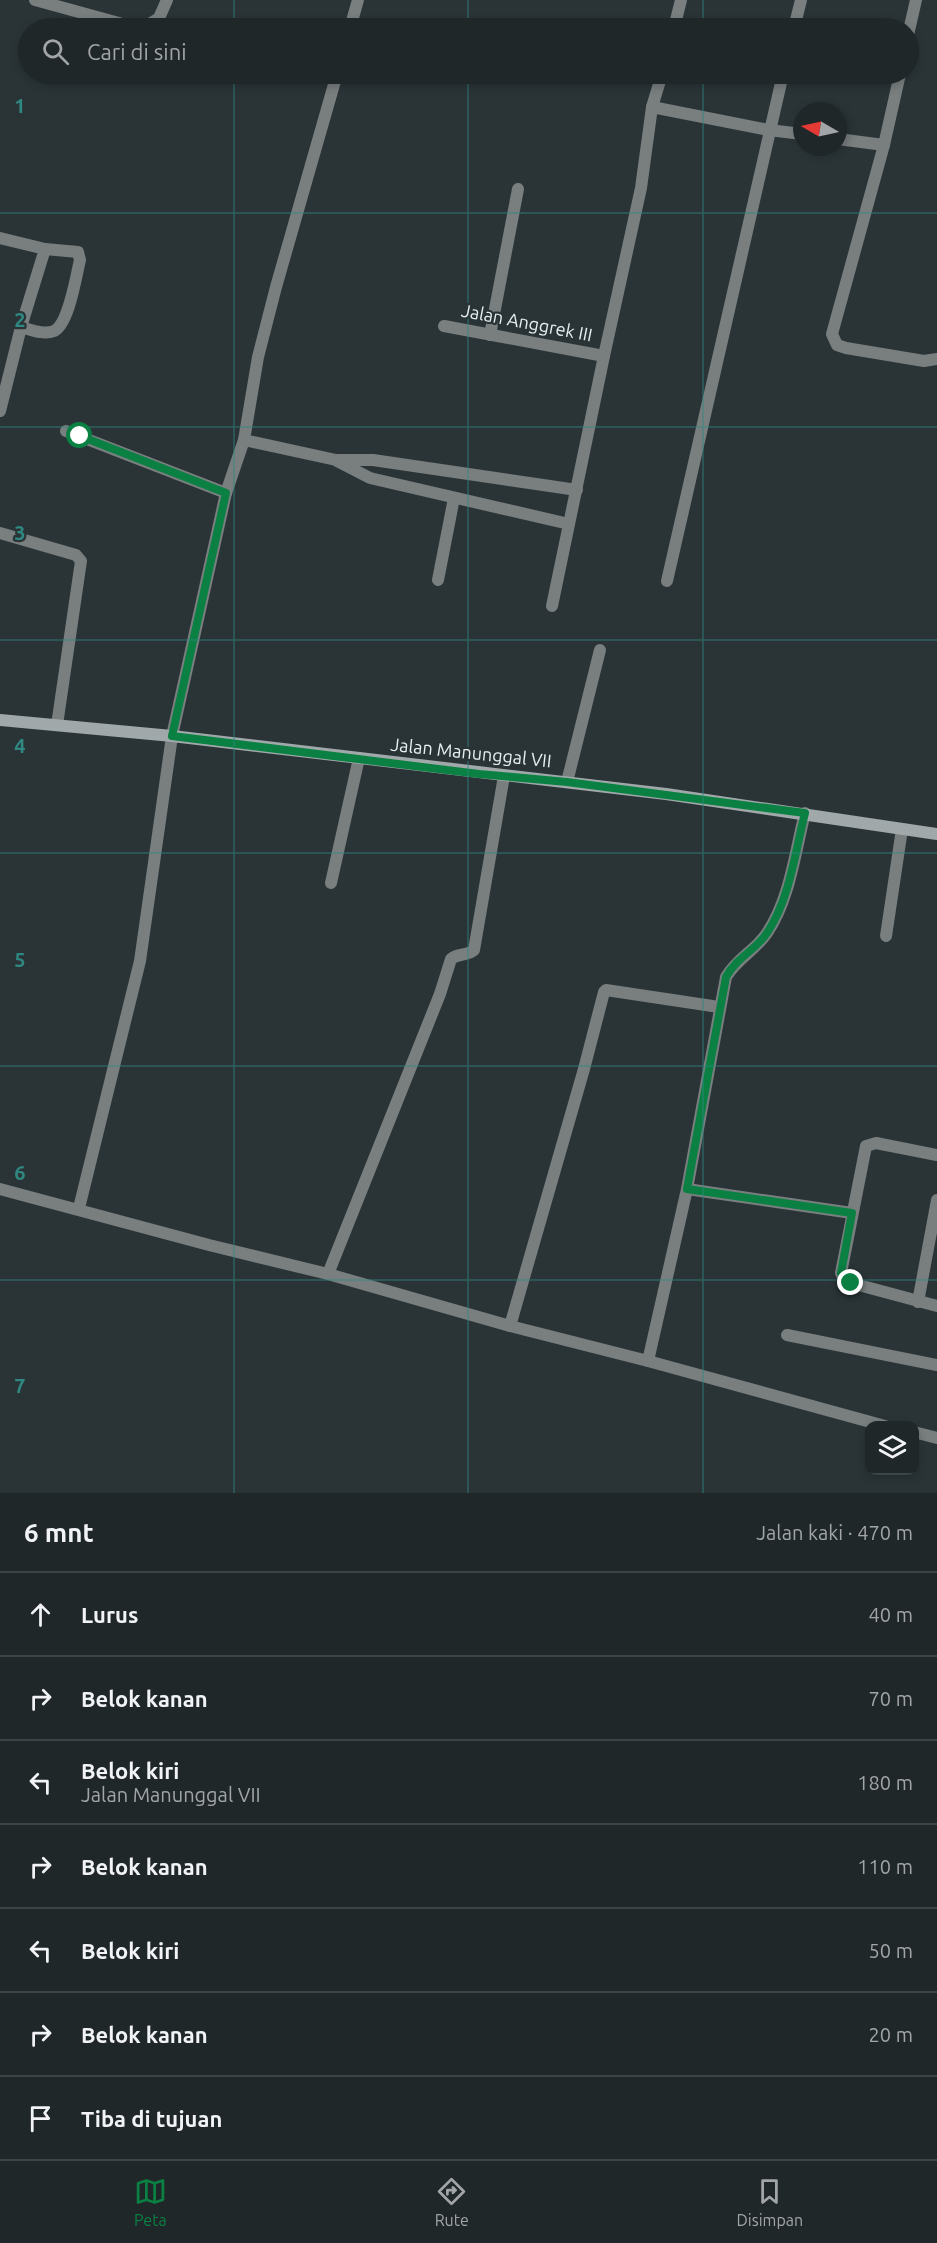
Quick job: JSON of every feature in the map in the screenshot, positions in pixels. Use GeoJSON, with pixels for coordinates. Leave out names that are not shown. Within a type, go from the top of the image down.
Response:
{"type":"FeatureCollection","features":[{"type":"Feature","properties":{"kind":"street"},"geometry":{"type":"LineString","coordinates":[[35,0],[52,2],[104,18]]}},
{"type":"Feature","properties":{"kind":"street"},"geometry":{"type":"LineString","coordinates":[[159,18],[167,0]]}},
{"type":"Feature","properties":{"kind":"street"},"geometry":{"type":"LineString","coordinates":[[353,18],[358,0]]}},
{"type":"Feature","properties":{"kind":"street"},"geometry":{"type":"LineString","coordinates":[[676,18],[681,0]]}},
{"type":"Feature","properties":{"kind":"street"},"geometry":{"type":"LineString","coordinates":[[796,18],[801,0]]}},
{"type":"Feature","properties":{"kind":"street"},"geometry":{"type":"LineString","coordinates":[[912,18],[916,0]]}},
{"type":"Feature","properties":{"kind":"street"},"geometry":{"type":"LineString","coordinates":[[79,1208],[140,961],[172,736],[226,493],[244,440],[258,357],[271,307],[334,84]]}},
{"type":"Feature","properties":{"kind":"street"},"geometry":{"type":"LineString","coordinates":[[552,606],[641,188],[652,107],[659,84]]}},
{"type":"Feature","properties":{"kind":"street"},"geometry":{"type":"LineString","coordinates":[[667,581],[780,84]]}},
{"type":"Feature","properties":{"kind":"street"},"geometry":{"type":"LineString","coordinates":[[898,84],[884,145],[833,328],[833,339],[837,345],[846,348],[924,361],[937,359]]}},
{"type":"Feature","properties":{"kind":"street"},"geometry":{"type":"LineString","coordinates":[[652,107],[793,133]]}},
{"type":"Feature","properties":{"kind":"street"},"geometry":{"type":"LineString","coordinates":[[847,140],[884,145]]}},
{"type":"Feature","properties":{"kind":"street"},"geometry":{"type":"LineString","coordinates":[[490,335],[518,189]]}},
{"type":"Feature","properties":{"kind":"street"},"geometry":{"type":"LineString","coordinates":[[0,238],[45,249],[78,252],[80,260],[64,321],[53,331],[43,333],[21,327]]}},
{"type":"Feature","properties":{"kind":"street"},"geometry":{"type":"LineString","coordinates":[[0,411],[21,327],[45,249]]}},
{"type":"Feature","properties":{"kind":"street","name":"Jalan Anggrek III"},"geometry":{"type":"LineString","coordinates":[[444,326],[604,356]]}},
{"type":"Feature","properties":{"kind":"street"},"geometry":{"type":"LineString","coordinates":[[66,431],[226,493]]}},
{"type":"Feature","properties":{"kind":"street"},"geometry":{"type":"LineString","coordinates":[[244,440],[336,460],[373,460],[577,490]]}},
{"type":"Feature","properties":{"kind":"street"},"geometry":{"type":"LineString","coordinates":[[336,460],[370,478],[569,525]]}},
{"type":"Feature","properties":{"kind":"street"},"geometry":{"type":"LineString","coordinates":[[438,580],[454,498]]}},
{"type":"Feature","properties":{"kind":"street"},"geometry":{"type":"LineString","coordinates":[[0,533],[76,555],[81,561],[57,725]]}},
{"type":"Feature","properties":{"kind":"street"},"geometry":{"type":"LineString","coordinates":[[567,782],[600,650]]}},
{"type":"Feature","properties":{"kind":"street","name":"Jalan Manunggal VII"},"geometry":{"type":"LineString","coordinates":[[0,720],[172,736],[567,782],[805,813],[937,834]]}},
{"type":"Feature","properties":{"kind":"street"},"geometry":{"type":"LineString","coordinates":[[331,884],[359,758]]}},
{"type":"Feature","properties":{"kind":"street"},"geometry":{"type":"LineString","coordinates":[[328,1274],[436,1005],[451,958],[474,950],[504,776]]}},
{"type":"Feature","properties":{"kind":"street"},"geometry":{"type":"LineString","coordinates":[[648,1361],[687,1189],[726,977],[734,964],[752,950],[776,920],[805,813]]}},
{"type":"Feature","properties":{"kind":"street"},"geometry":{"type":"LineString","coordinates":[[886,936],[902,829]]}},
{"type":"Feature","properties":{"kind":"street"},"geometry":{"type":"LineString","coordinates":[[510,1326],[604,992],[606,990],[719,1007]]}},
{"type":"Feature","properties":{"kind":"street"},"geometry":{"type":"LineString","coordinates":[[937,1155],[869,1143],[865,1149],[852,1213],[842,1276],[851,1283],[937,1306]]}},
{"type":"Feature","properties":{"kind":"street"},"geometry":{"type":"LineString","coordinates":[[0,1189],[328,1274],[510,1326],[870,1421]]}},
{"type":"Feature","properties":{"kind":"street"},"geometry":{"type":"LineString","coordinates":[[687,1189],[852,1213]]}},
{"type":"Feature","properties":{"kind":"street"},"geometry":{"type":"LineString","coordinates":[[918,1302],[937,1200]]}},
{"type":"Feature","properties":{"kind":"street"},"geometry":{"type":"LineString","coordinates":[[787,1335],[937,1365]]}},
{"type":"Feature","properties":{"kind":"street"},"geometry":{"type":"LineString","coordinates":[[919,1433],[937,1438]]}},
{"type":"Feature","properties":{"kind":"route"},"geometry":{"type":"LineString","coordinates":[[80,436],[226,493],[172,736],[283,751],[666,794],[805,813],[776,920],[752,950],[734,964],[726,977],[687,1189],[852,1213],[841,1273],[844,1279],[851,1283]]}}]}
